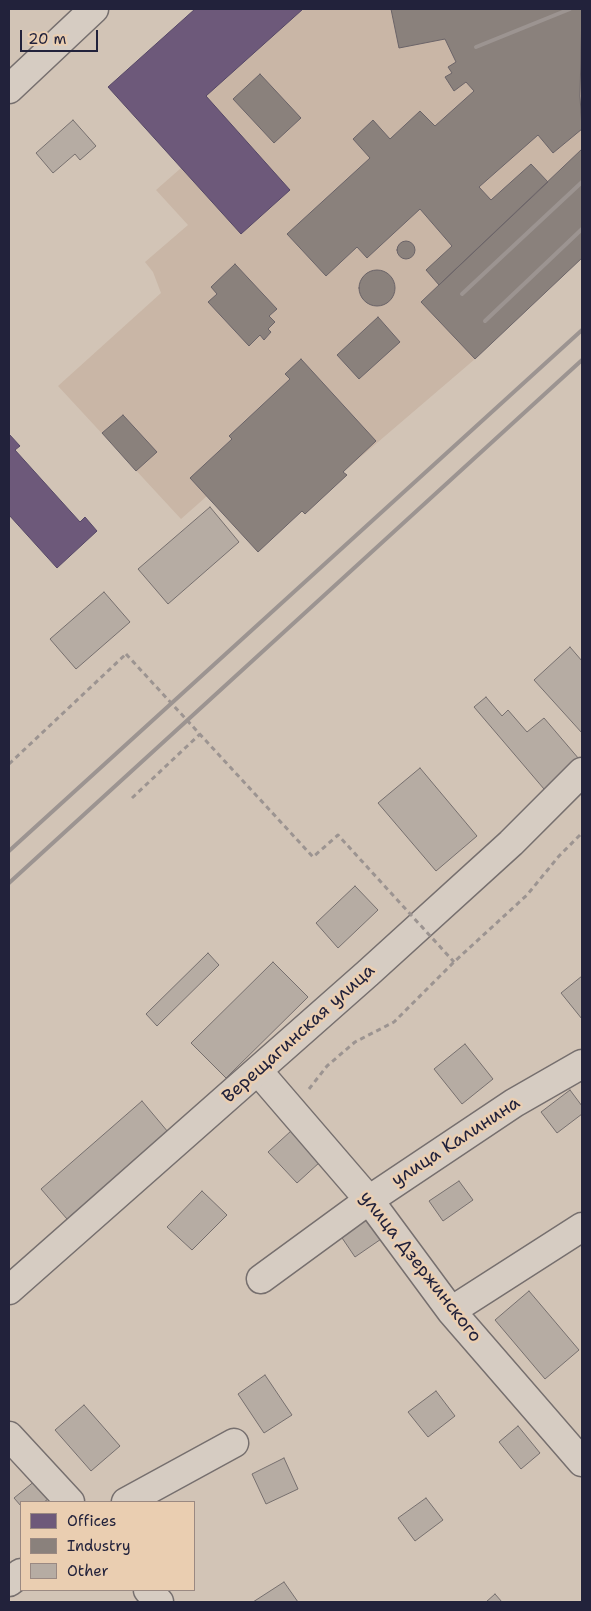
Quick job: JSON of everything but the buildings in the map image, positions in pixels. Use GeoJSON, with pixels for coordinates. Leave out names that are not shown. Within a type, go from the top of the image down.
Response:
{"type":"FeatureCollection","features":[{"type":"Feature","properties":{"kind":"street"},"geometry":{"type":"LineString","coordinates":[[9,89],[94,9]]}},
{"type":"Feature","properties":{"kind":"street","name":"Верещагинская улица"},"geometry":{"type":"LineString","coordinates":[[9,1290],[258,1071],[511,843],[582,772]]}},
{"type":"Feature","properties":{"kind":"street","name":"улица Калинина"},"geometry":{"type":"LineString","coordinates":[[261,1279],[369,1200],[514,1103],[582,1064]]}},
{"type":"Feature","properties":{"kind":"street","name":"улица Дзержинского"},"geometry":{"type":"LineString","coordinates":[[258,1071],[369,1200],[452,1311],[582,1462]]}},
{"type":"Feature","properties":{"kind":"street"},"geometry":{"type":"LineString","coordinates":[[452,1311],[582,1228]]}},
{"type":"Feature","properties":{"kind":"street"},"geometry":{"type":"LineString","coordinates":[[9,1436],[69,1501]]}},
{"type":"Feature","properties":{"kind":"street"},"geometry":{"type":"LineString","coordinates":[[128,1501],[234,1443]]}},
{"type":"Feature","properties":{"kind":"street"},"geometry":{"type":"LineString","coordinates":[[9,1582],[20,1573]]}},
{"type":"Feature","properties":{"kind":"street"},"geometry":{"type":"LineString","coordinates":[[149,1591],[158,1602]]}},
{"type":"Feature","properties":{"kind":"path"},"geometry":{"type":"LineString","coordinates":[[9,764],[126,654],[313,857],[338,836],[454,962]]}},
{"type":"Feature","properties":{"kind":"path"},"geometry":{"type":"LineString","coordinates":[[132,798],[200,734]]}},
{"type":"Feature","properties":{"kind":"path"},"geometry":{"type":"LineString","coordinates":[[293,1112],[327,1066],[355,1042],[394,1022],[454,962],[528,895],[559,856],[582,833]]}},
{"type":"Feature","properties":{"kind":"shaded area"},"geometry":{"type":"Polygon","coordinates":[[[195,9],[582,9],[582,258],[475,359],[343,472],[347,475],[305,514],[302,511],[258,552],[207,496],[181,519],[58,386],[161,293],[153,272],[145,262],[188,225],[156,190],[181,168],[108,87],[195,9]]]}},
{"type":"Feature","properties":{"kind":"railway"},"geometry":{"type":"LineString","coordinates":[[476,47],[570,9]]}},
{"type":"Feature","properties":{"kind":"railway"},"geometry":{"type":"LineString","coordinates":[[462,294],[582,182]]}},
{"type":"Feature","properties":{"kind":"railway"},"geometry":{"type":"LineString","coordinates":[[485,321],[582,229]]}},
{"type":"Feature","properties":{"kind":"railway"},"geometry":{"type":"LineString","coordinates":[[9,851],[582,330]]}},
{"type":"Feature","properties":{"kind":"railway"},"geometry":{"type":"LineString","coordinates":[[9,883],[582,360]]}}]}
